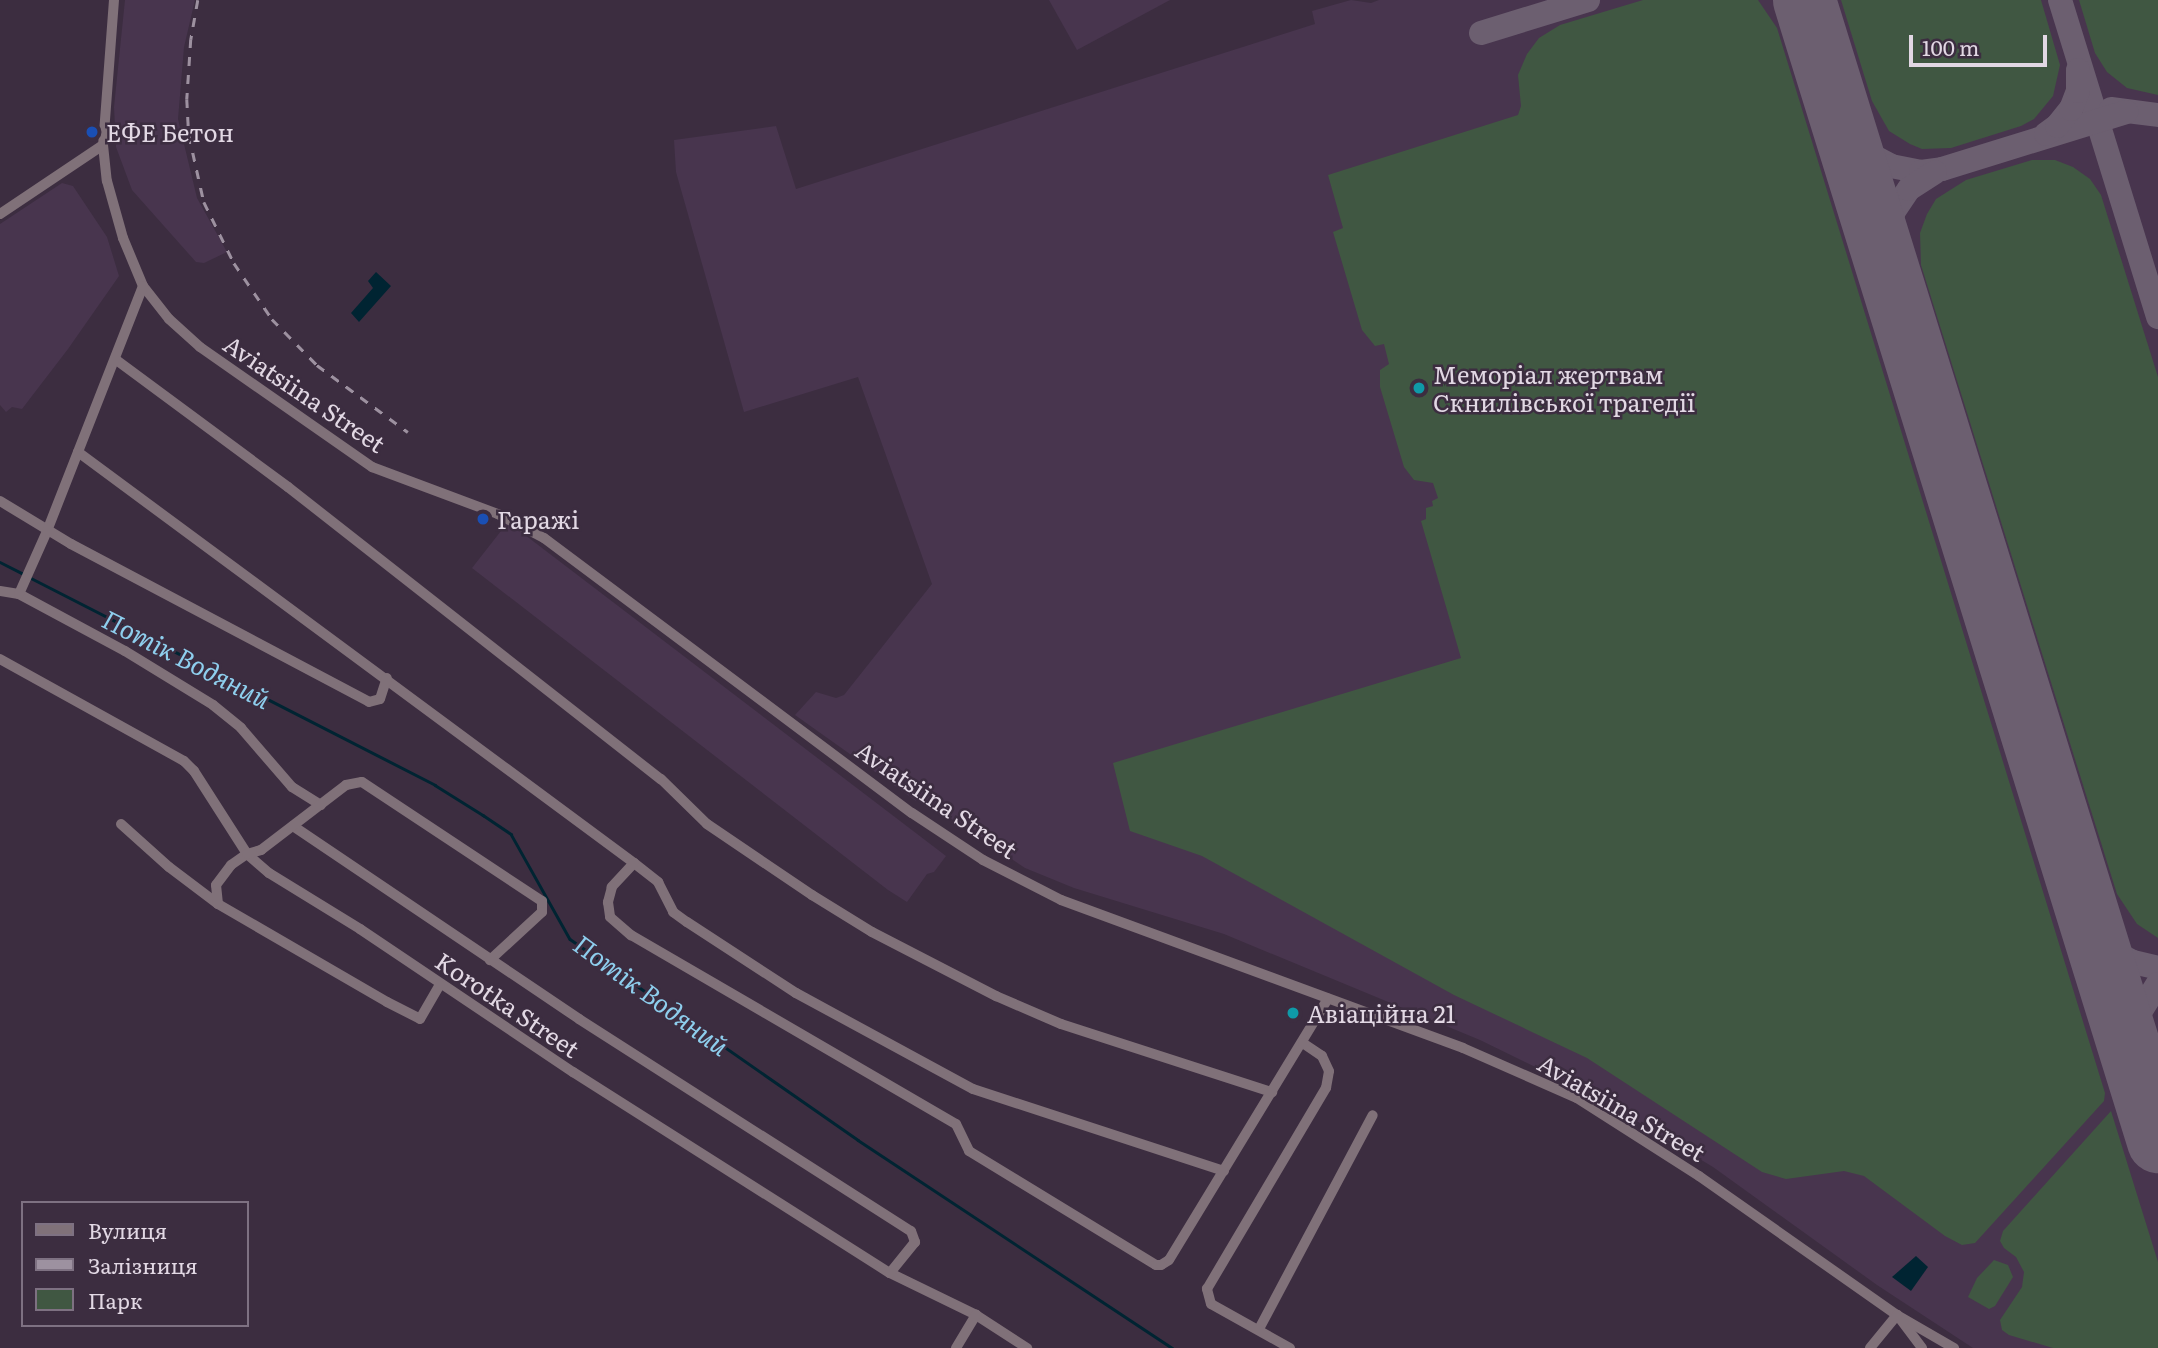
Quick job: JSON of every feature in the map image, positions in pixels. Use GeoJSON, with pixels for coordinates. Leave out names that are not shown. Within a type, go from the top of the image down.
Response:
{"type":"FeatureCollection","features":[{"type":"Feature","properties":{"kind":"street","name":"Aviatsiina Street"},"geometry":{"type":"LineString","coordinates":[[114,0],[103,145],[107,181],[123,238],[143,286],[169,319],[200,346],[372,467],[498,514],[544,538],[912,813],[983,860],[1061,900],[1508,1066],[1577,1098],[1699,1176],[1897,1315]]}},
{"type":"Feature","properties":{"kind":"street"},"geometry":{"type":"LineString","coordinates":[[0,214],[103,145]]}},
{"type":"Feature","properties":{"kind":"street"},"geometry":{"type":"LineString","coordinates":[[19,594],[47,531],[143,286]]}},
{"type":"Feature","properties":{"kind":"street"},"geometry":{"type":"LineString","coordinates":[[115,359],[288,487],[661,779],[707,824],[812,895],[933,966],[1018,1006],[1061,1024],[1272,1092]]}},
{"type":"Feature","properties":{"kind":"street"},"geometry":{"type":"LineString","coordinates":[[78,452],[634,863],[658,882],[673,912],[796,993],[973,1089],[1224,1171]]}},
{"type":"Feature","properties":{"kind":"street"},"geometry":{"type":"LineString","coordinates":[[0,501],[47,531],[369,702],[380,699],[387,678]]}},
{"type":"Feature","properties":{"kind":"street"},"geometry":{"type":"LineString","coordinates":[[0,591],[19,594],[125,651],[223,712],[292,787],[321,805]]}},
{"type":"Feature","properties":{"kind":"street","name":"Korotka Street"},"geometry":{"type":"LineString","coordinates":[[0,659],[184,761],[194,771],[247,854],[269,873],[341,916],[440,985],[890,1273],[976,1315],[1027,1348]]}},
{"type":"Feature","properties":{"kind":"street"},"geometry":{"type":"LineString","coordinates":[[218,904],[216,885],[221,876],[247,854],[257,853],[351,782],[362,782],[539,899],[542,912],[490,960]]}},
{"type":"Feature","properties":{"kind":"street"},"geometry":{"type":"LineString","coordinates":[[121,824],[169,867],[218,904],[418,1018],[424,1016],[440,985]]}},
{"type":"Feature","properties":{"kind":"street"},"geometry":{"type":"LineString","coordinates":[[293,826],[490,960],[911,1231],[915,1242],[890,1273]]}},
{"type":"Feature","properties":{"kind":"street"},"geometry":{"type":"LineString","coordinates":[[634,863],[612,887],[608,902],[610,917],[631,935],[956,1124],[969,1151],[1156,1265],[1169,1259],[1328,998]]}},
{"type":"Feature","properties":{"kind":"street"},"geometry":{"type":"LineString","coordinates":[[1290,1348],[1211,1304],[1207,1289],[1326,1088],[1329,1071],[1322,1056],[1303,1043]]}},
{"type":"Feature","properties":{"kind":"street"},"geometry":{"type":"LineString","coordinates":[[1259,1329],[1373,1115]]}},
{"type":"Feature","properties":{"kind":"street"},"geometry":{"type":"LineString","coordinates":[[956,1348],[976,1315]]}},
{"type":"Feature","properties":{"kind":"street"},"geometry":{"type":"LineString","coordinates":[[1872,1345],[1897,1315]]}},
{"type":"Feature","properties":{"kind":"street"},"geometry":{"type":"LineString","coordinates":[[1897,1315],[1922,1348]]}},
{"type":"Feature","properties":{"kind":"street"},"geometry":{"type":"LineString","coordinates":[[1897,1315],[1955,1348]]}},
{"type":"Feature","properties":{"kind":"shaded area"},"geometry":{"type":"Polygon","coordinates":[[[125,0],[195,0],[184,47],[178,119],[197,198],[227,252],[204,263],[196,262],[132,190],[116,147],[114,107],[125,0]]]}},
{"type":"Feature","properties":{"kind":"shaded area"},"geometry":{"type":"Polygon","coordinates":[[[1049,0],[1170,0],[1077,50],[1049,0]]]}},
{"type":"Feature","properties":{"kind":"shaded area"},"geometry":{"type":"Polygon","coordinates":[[[1351,0],[1371,3],[1379,0],[2158,0],[2158,1348],[1973,1348],[1877,1285],[1713,1167],[1595,1096],[1480,1040],[1224,934],[1074,888],[1025,868],[920,798],[916,801],[795,715],[816,692],[836,698],[844,695],[932,584],[858,377],[744,412],[676,172],[674,140],[776,126],[796,189],[1315,24],[1312,11],[1351,0]]]}},
{"type":"Feature","properties":{"kind":"shaded area"},"geometry":{"type":"Polygon","coordinates":[[[62,183],[73,186],[107,237],[119,276],[22,409],[12,407],[6,412],[0,405],[0,224],[62,183]]]}},
{"type":"Feature","properties":{"kind":"shaded area"},"geometry":{"type":"Polygon","coordinates":[[[508,522],[946,856],[934,872],[927,874],[907,902],[888,890],[472,568],[508,522]]]}},
{"type":"Feature","properties":{"kind":"green space"},"geometry":{"type":"Polygon","coordinates":[[[1643,0],[1758,0],[1777,28],[2105,1093],[2104,1101],[1975,1243],[1962,1245],[1945,1236],[1864,1176],[1844,1171],[1786,1179],[1762,1172],[1587,1058],[1454,995],[1202,856],[1130,831],[1113,763],[1461,658],[1421,521],[1426,519],[1426,508],[1433,506],[1432,501],[1438,498],[1433,483],[1414,480],[1404,467],[1380,387],[1380,370],[1389,364],[1384,344],[1375,346],[1362,330],[1333,232],[1343,228],[1328,175],[1518,115],[1521,106],[1518,75],[1527,54],[1539,38],[1560,25],[1643,0]]]}},
{"type":"Feature","properties":{"kind":"green space"},"geometry":{"type":"Polygon","coordinates":[[[1841,0],[2041,0],[2060,65],[2053,96],[2034,119],[2021,126],[1951,148],[1922,149],[1910,144],[1889,131],[1872,101],[1841,0]]]}},
{"type":"Feature","properties":{"kind":"green space"},"geometry":{"type":"Polygon","coordinates":[[[2079,0],[2158,0],[2158,95],[2127,88],[2107,72],[2095,53],[2079,0]]]}},
{"type":"Feature","properties":{"kind":"green space"},"geometry":{"type":"Polygon","coordinates":[[[2032,160],[2055,160],[2073,167],[2090,179],[2101,195],[2158,377],[2158,938],[2137,924],[2117,894],[1921,265],[1920,233],[1936,199],[1966,180],[2032,160]]]}},
{"type":"Feature","properties":{"kind":"green space"},"geometry":{"type":"Polygon","coordinates":[[[2111,1111],[2158,1262],[2158,1348],[2053,1348],[2009,1335],[2002,1330],[2000,1320],[2022,1287],[2024,1272],[2016,1257],[2004,1248],[2000,1241],[2003,1231],[2111,1111]]]}},
{"type":"Feature","properties":{"kind":"green space"},"geometry":{"type":"Polygon","coordinates":[[[1994,1260],[2008,1265],[2013,1277],[1995,1306],[1989,1309],[1968,1297],[1977,1278],[1994,1260]]]}},
{"type":"Feature","properties":{"kind":"water"},"geometry":{"type":"Polygon","coordinates":[[[376,272],[391,286],[359,322],[351,313],[373,288],[368,281],[376,272]]]}},
{"type":"Feature","properties":{"kind":"water"},"geometry":{"type":"Polygon","coordinates":[[[1916,1256],[1928,1267],[1911,1291],[1892,1277],[1916,1256]]]}},
{"type":"Feature","properties":{"kind":"waterway","name":"Потік Водяний"},"geometry":{"type":"LineString","coordinates":[[0,562],[25,575]]}},
{"type":"Feature","properties":{"kind":"waterway","name":"Потік Водяний"},"geometry":{"type":"LineString","coordinates":[[31,578],[435,785],[483,815],[511,834],[570,939],[858,1140],[1172,1348]]}},
{"type":"Feature","properties":{"kind":"taxiway"},"geometry":{"type":"LineString","coordinates":[[1481,33],[1588,0]]}},
{"type":"Feature","properties":{"kind":"taxiway"},"geometry":{"type":"LineString","coordinates":[[1801,0],[1808,13]]}},
{"type":"Feature","properties":{"kind":"taxiway"},"geometry":{"type":"LineString","coordinates":[[2060,0],[2158,317]]}},
{"type":"Feature","properties":{"kind":"taxiway"},"geometry":{"type":"LineString","coordinates":[[2046,134],[2057,126],[2071,109],[2078,91],[2078,70]]}},
{"type":"Feature","properties":{"kind":"taxiway"},"geometry":{"type":"LineString","coordinates":[[2111,109],[2158,115]]}},
{"type":"Feature","properties":{"kind":"taxiway"},"geometry":{"type":"LineString","coordinates":[[1838,111],[1857,143],[1867,153],[1891,166],[1921,172],[1942,169],[2126,112]]}},
{"type":"Feature","properties":{"kind":"taxiway"},"geometry":{"type":"LineString","coordinates":[[1886,265],[1884,245],[1894,211],[1909,189],[1935,172]]}},
{"type":"Feature","properties":{"kind":"taxiway"},"geometry":{"type":"LineString","coordinates":[[2089,917],[2099,937],[2114,952],[2133,962],[2158,968]]}},
{"type":"Feature","properties":{"kind":"taxiway"},"geometry":{"type":"LineString","coordinates":[[2131,1055],[2137,1017],[2158,984]]}},
{"type":"Feature","properties":{"kind":"taxiway"},"geometry":{"type":"LineString","coordinates":[[2155,1131],[2158,1137]]}},
{"type":"Feature","properties":{"kind":"runway"},"geometry":{"type":"LineString","coordinates":[[1804,0],[2158,1141]]}},
{"type":"Feature","properties":{"kind":"railway"},"geometry":{"type":"LineString","coordinates":[[198,0],[191,39],[187,99],[189,135],[204,202],[234,263],[272,319],[317,365],[408,432]]}},
{"type":"Feature","properties":{"kind":"place","name":"ЕФЕ Бетон"},"geometry":{"type":"Point","coordinates":[92,132]}},
{"type":"Feature","properties":{"kind":"place","name":"Меморіал жертвам Скнилівської трагедії"},"geometry":{"type":"Point","coordinates":[1419,388]}},
{"type":"Feature","properties":{"kind":"place","name":"Гаражі"},"geometry":{"type":"Point","coordinates":[483,519]}},
{"type":"Feature","properties":{"kind":"place","name":"Авіаційна 21"},"geometry":{"type":"Point","coordinates":[1293,1013]}}]}
